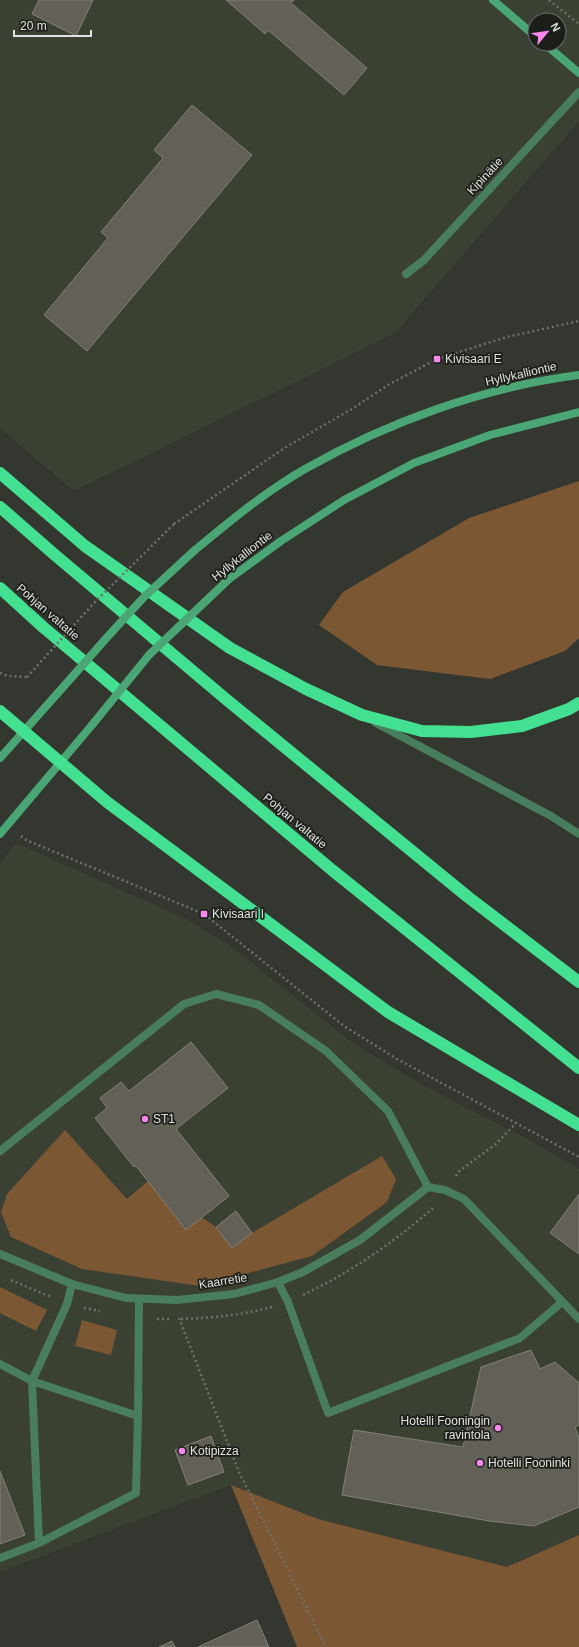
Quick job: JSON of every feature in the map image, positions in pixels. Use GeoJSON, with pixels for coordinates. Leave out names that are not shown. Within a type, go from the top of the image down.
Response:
{"type":"FeatureCollection","features":[{"type":"Feature","properties":{"kind":"highway"},"geometry":{"type":"LineString","coordinates":[[0,473],[85,546],[230,648],[306,689],[362,715],[422,731],[471,732],[522,726],[569,709],[579,703]]}},
{"type":"Feature","properties":{"kind":"highway"},"geometry":{"type":"LineString","coordinates":[[0,507],[233,705],[468,897],[579,982]]}},
{"type":"Feature","properties":{"kind":"highway","name":"Pohjan valtatie"},"geometry":{"type":"LineString","coordinates":[[0,588],[43,627],[326,865],[579,1068]]}},
{"type":"Feature","properties":{"kind":"highway"},"geometry":{"type":"LineString","coordinates":[[0,711],[107,802],[388,1012],[579,1125]]}},
{"type":"Feature","properties":{"kind":"main road"},"geometry":{"type":"LineString","coordinates":[[493,0],[527,29]]}},
{"type":"Feature","properties":{"kind":"main road"},"geometry":{"type":"LineString","coordinates":[[554,52],[579,73]]}},
{"type":"Feature","properties":{"kind":"main road","name":"Hyllykalliontie"},"geometry":{"type":"LineString","coordinates":[[0,758],[145,596],[195,550],[242,511],[304,470],[360,441],[428,413],[487,393],[558,377],[579,374]]}},
{"type":"Feature","properties":{"kind":"main road","name":"Hyllykalliontie"},"geometry":{"type":"LineString","coordinates":[[0,834],[149,655],[229,579],[281,541],[344,500],[414,463],[490,435],[579,412]]}},
{"type":"Feature","properties":{"kind":"street","name":"Kipinätie"},"geometry":{"type":"LineString","coordinates":[[406,274],[424,260],[579,92]]}},
{"type":"Feature","properties":{"kind":"street"},"geometry":{"type":"LineString","coordinates":[[362,715],[551,816],[579,834]]}},
{"type":"Feature","properties":{"kind":"street"},"geometry":{"type":"LineString","coordinates":[[0,1151],[184,1004],[216,994],[259,1005],[326,1051],[388,1111],[428,1187],[445,1190],[464,1199],[579,1319]]}},
{"type":"Feature","properties":{"kind":"street","name":"Kaarretie"},"geometry":{"type":"LineString","coordinates":[[0,1254],[72,1284],[126,1298],[177,1300],[234,1294],[278,1282],[303,1272],[360,1240],[428,1187]]}},
{"type":"Feature","properties":{"kind":"street"},"geometry":{"type":"LineString","coordinates":[[278,1282],[288,1302],[328,1413],[520,1338],[562,1302]]}},
{"type":"Feature","properties":{"kind":"street"},"geometry":{"type":"LineString","coordinates":[[39,1543],[32,1381],[67,1304],[72,1284]]}},
{"type":"Feature","properties":{"kind":"street"},"geometry":{"type":"LineString","coordinates":[[0,1558],[39,1543],[136,1493],[139,1299]]}},
{"type":"Feature","properties":{"kind":"street"},"geometry":{"type":"LineString","coordinates":[[0,1364],[32,1381],[138,1416]]}},
{"type":"Feature","properties":{"kind":"path"},"geometry":{"type":"LineString","coordinates":[[549,0],[579,24]]}},
{"type":"Feature","properties":{"kind":"path"},"geometry":{"type":"LineString","coordinates":[[0,672],[8,676],[27,677],[94,603],[174,524],[286,447],[352,410],[388,385],[437,359],[507,337],[579,321]]}},
{"type":"Feature","properties":{"kind":"path"},"geometry":{"type":"LineString","coordinates":[[26,840],[204,914],[344,1026],[397,1058],[579,1157]]}},
{"type":"Feature","properties":{"kind":"path"},"geometry":{"type":"LineString","coordinates":[[177,1300],[179,1319],[239,1472],[326,1647]]}},
{"type":"Feature","properties":{"kind":"shaded area"},"geometry":{"type":"Polygon","coordinates":[[[0,0],[579,0],[579,121],[395,333],[74,491],[0,428],[0,0]]]}},
{"type":"Feature","properties":{"kind":"shaded area"},"geometry":{"type":"Polygon","coordinates":[[[579,481],[579,638],[565,651],[490,679],[377,665],[319,625],[343,592],[469,518],[579,481]]]}},
{"type":"Feature","properties":{"kind":"shaded area"},"geometry":{"type":"Polygon","coordinates":[[[16,843],[184,918],[228,944],[350,1041],[422,1085],[531,1141],[579,1169],[579,1535],[507,1567],[318,1519],[231,1485],[0,1572],[0,863],[16,843]]]}},
{"type":"Feature","properties":{"kind":"shaded area"},"geometry":{"type":"Polygon","coordinates":[[[65,1130],[127,1199],[148,1181],[216,1227],[232,1248],[252,1233],[382,1156],[396,1179],[387,1202],[312,1256],[200,1286],[82,1269],[11,1237],[1,1212],[7,1194],[65,1130]]]}},
{"type":"Feature","properties":{"kind":"shaded area"},"geometry":{"type":"Polygon","coordinates":[[[0,1287],[47,1310],[36,1331],[0,1313],[0,1287]]]}},
{"type":"Feature","properties":{"kind":"shaded area"},"geometry":{"type":"Polygon","coordinates":[[[82,1320],[117,1330],[111,1355],[75,1346],[82,1320]]]}},
{"type":"Feature","properties":{"kind":"shaded area"},"geometry":{"type":"Polygon","coordinates":[[[231,1485],[318,1519],[507,1567],[579,1535],[579,1647],[297,1647],[231,1485]]]}},
{"type":"Feature","properties":{"kind":"building"},"geometry":{"type":"Polygon","coordinates":[[[39,0],[93,0],[76,36],[32,14],[39,0]]]}},
{"type":"Feature","properties":{"kind":"building"},"geometry":{"type":"Polygon","coordinates":[[[226,0],[294,0],[291,3],[367,68],[344,95],[268,30],[265,34],[226,0]]]}},
{"type":"Feature","properties":{"kind":"building"},"geometry":{"type":"Polygon","coordinates":[[[192,105],[252,155],[87,351],[44,315],[108,238],[101,232],[163,158],[154,150],[192,105]]]}},
{"type":"Feature","properties":{"kind":"building"},"geometry":{"type":"Polygon","coordinates":[[[191,1042],[228,1088],[176,1129],[229,1196],[186,1230],[136,1166],[134,1167],[95,1118],[107,1108],[100,1098],[121,1082],[129,1091],[191,1042]]]}},
{"type":"Feature","properties":{"kind":"building"},"geometry":{"type":"Polygon","coordinates":[[[579,1194],[579,1254],[550,1233],[579,1194]]]}},
{"type":"Feature","properties":{"kind":"building"},"geometry":{"type":"Polygon","coordinates":[[[236,1211],[252,1233],[232,1248],[216,1227],[236,1211]]]}},
{"type":"Feature","properties":{"kind":"building"},"geometry":{"type":"Polygon","coordinates":[[[531,1350],[540,1369],[555,1362],[579,1383],[579,1425],[575,1427],[579,1438],[579,1507],[534,1526],[489,1521],[342,1495],[354,1430],[463,1447],[481,1367],[531,1350]]]}},
{"type":"Feature","properties":{"kind":"building"},"geometry":{"type":"Polygon","coordinates":[[[211,1436],[224,1472],[188,1485],[175,1450],[211,1436]]]}},
{"type":"Feature","properties":{"kind":"building"},"geometry":{"type":"Polygon","coordinates":[[[0,1471],[25,1535],[0,1544],[0,1471]]]}},
{"type":"Feature","properties":{"kind":"building"},"geometry":{"type":"Polygon","coordinates":[[[257,1620],[269,1647],[198,1647],[257,1620]]]}},
{"type":"Feature","properties":{"kind":"building"},"geometry":{"type":"Polygon","coordinates":[[[172,1641],[175,1647],[159,1647],[172,1641]]]}},
{"type":"Feature","properties":{"kind":"place","name":"Kivisaari E"},"geometry":{"type":"Point","coordinates":[437,359]}},
{"type":"Feature","properties":{"kind":"place","name":"Kivisaari I"},"geometry":{"type":"Point","coordinates":[204,914]}},
{"type":"Feature","properties":{"kind":"place","name":"ST1"},"geometry":{"type":"Point","coordinates":[145,1119]}},
{"type":"Feature","properties":{"kind":"place","name":"Hotelli Fooningin ravintola"},"geometry":{"type":"Point","coordinates":[498,1428]}},
{"type":"Feature","properties":{"kind":"place","name":"Kotipizza"},"geometry":{"type":"Point","coordinates":[182,1451]}},
{"type":"Feature","properties":{"kind":"place","name":"Hotelli Fooninki"},"geometry":{"type":"Point","coordinates":[480,1463]}}]}
